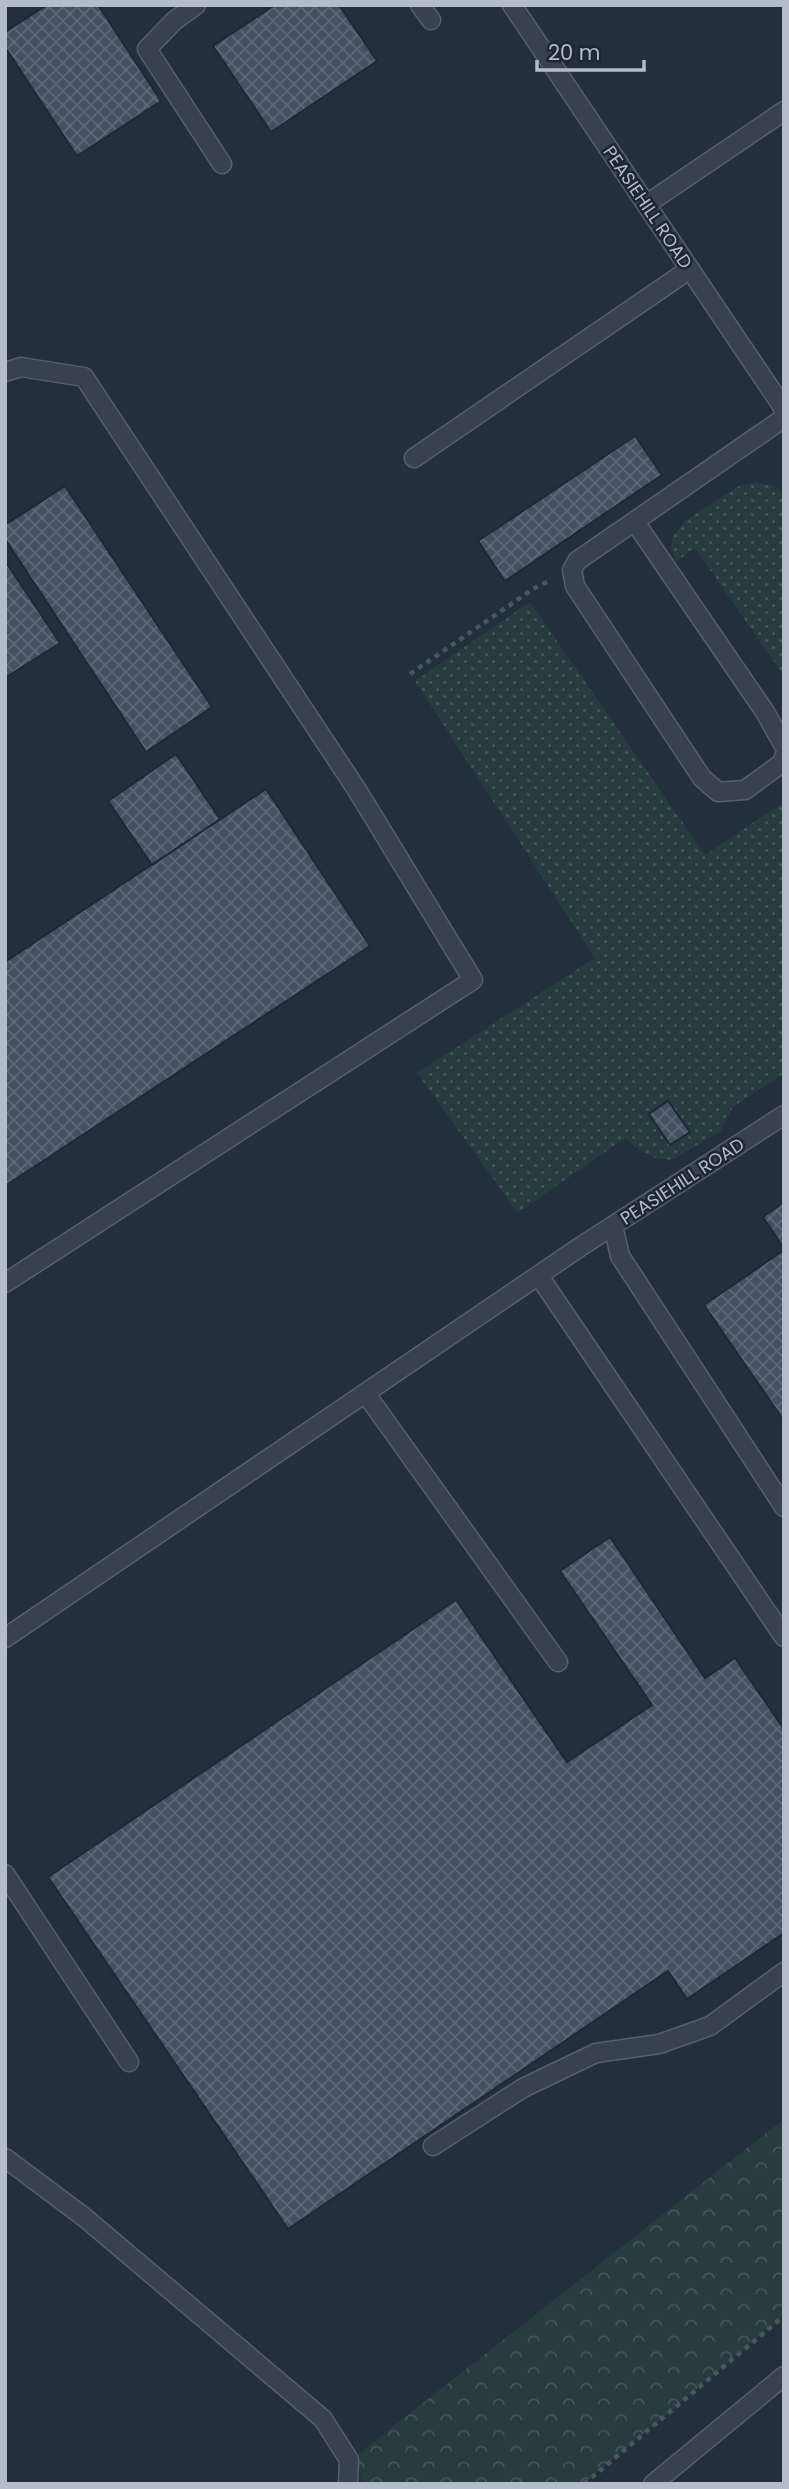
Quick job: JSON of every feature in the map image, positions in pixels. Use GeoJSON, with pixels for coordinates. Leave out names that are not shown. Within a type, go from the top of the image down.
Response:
{"type":"FeatureCollection","features":[{"type":"Feature","properties":{"kind":"lane"},"geometry":{"type":"LineString","coordinates":[[196,5],[174,21],[147,50],[222,164]]}},
{"type":"Feature","properties":{"kind":"lane"},"geometry":{"type":"LineString","coordinates":[[420,5],[431,20]]}},
{"type":"Feature","properties":{"kind":"lane","name":"PEASIEHILL ROAD"},"geometry":{"type":"LineString","coordinates":[[512,5],[784,409]]}},
{"type":"Feature","properties":{"kind":"lane"},"geometry":{"type":"LineString","coordinates":[[647,204],[784,111]]}},
{"type":"Feature","properties":{"kind":"lane"},"geometry":{"type":"LineString","coordinates":[[414,458],[690,269]]}},
{"type":"Feature","properties":{"kind":"lane"},"geometry":{"type":"LineString","coordinates":[[5,372],[21,367],[84,377],[357,790],[473,980],[5,1283]]}},
{"type":"Feature","properties":{"kind":"lane"},"geometry":{"type":"LineString","coordinates":[[784,418],[577,561],[572,570],[575,586],[702,778],[718,792],[745,790],[782,763],[784,757]]}},
{"type":"Feature","properties":{"kind":"lane"},"geometry":{"type":"LineString","coordinates":[[635,522],[765,712],[784,746]]}},
{"type":"Feature","properties":{"kind":"lane","name":"PEASIEHILL ROAD"},"geometry":{"type":"LineString","coordinates":[[5,1638],[580,1247],[784,1115]]}},
{"type":"Feature","properties":{"kind":"lane"},"geometry":{"type":"LineString","coordinates":[[613,1226],[620,1256],[784,1507]]}},
{"type":"Feature","properties":{"kind":"lane"},"geometry":{"type":"LineString","coordinates":[[539,1276],[784,1637]]}},
{"type":"Feature","properties":{"kind":"lane"},"geometry":{"type":"LineString","coordinates":[[366,1394],[558,1662]]}},
{"type":"Feature","properties":{"kind":"lane"},"geometry":{"type":"LineString","coordinates":[[5,1874],[129,2062]]}},
{"type":"Feature","properties":{"kind":"lane"},"geometry":{"type":"LineString","coordinates":[[433,2146],[523,2088],[596,2053],[659,2044],[710,2026],[784,1972]]}},
{"type":"Feature","properties":{"kind":"lane"},"geometry":{"type":"LineString","coordinates":[[5,2158],[83,2217],[323,2418],[349,2460],[348,2484]]}},
{"type":"Feature","properties":{"kind":"lane"},"geometry":{"type":"LineString","coordinates":[[653,2484],[784,2376]]}},
{"type":"Feature","properties":{"kind":"path"},"geometry":{"type":"LineString","coordinates":[[410,674],[533,589],[572,570]]}},
{"type":"Feature","properties":{"kind":"path"},"geometry":{"type":"LineString","coordinates":[[584,2484],[784,2316]]}},
{"type":"Feature","properties":{"kind":"green space"},"geometry":{"type":"Polygon","coordinates":[[[756,482],[777,487],[784,497],[784,676],[695,548],[676,562],[671,548],[673,536],[685,521],[739,486],[756,482]]]}},
{"type":"Feature","properties":{"kind":"green space"},"geometry":{"type":"Polygon","coordinates":[[[530,602],[705,855],[784,802],[784,1073],[733,1107],[720,1132],[671,1160],[655,1158],[639,1150],[625,1138],[518,1213],[417,1073],[595,958],[415,681],[530,602]]]}},
{"type":"Feature","properties":{"kind":"green space"},"geometry":{"type":"Polygon","coordinates":[[[784,2119],[784,2316],[583,2484],[362,2484],[357,2455],[784,2119]]]}},
{"type":"Feature","properties":{"kind":"building"},"geometry":{"type":"Polygon","coordinates":[[[47,5],[98,5],[161,101],[77,156],[5,47],[5,32],[47,5]]]}},
{"type":"Feature","properties":{"kind":"building"},"geometry":{"type":"Polygon","coordinates":[[[275,5],[339,5],[377,61],[271,132],[213,46],[275,5]]]}},
{"type":"Feature","properties":{"kind":"building"},"geometry":{"type":"Polygon","coordinates":[[[635,436],[662,475],[505,581],[478,541],[635,436]]]}},
{"type":"Feature","properties":{"kind":"building"},"geometry":{"type":"Polygon","coordinates":[[[65,486],[212,707],[146,752],[5,539],[5,525],[65,486]]]}},
{"type":"Feature","properties":{"kind":"building"},"geometry":{"type":"Polygon","coordinates":[[[5,561],[60,643],[5,678],[5,561]]]}},
{"type":"Feature","properties":{"kind":"building"},"geometry":{"type":"Polygon","coordinates":[[[176,754],[220,819],[152,865],[108,801],[176,754]]]}},
{"type":"Feature","properties":{"kind":"building"},"geometry":{"type":"Polygon","coordinates":[[[266,789],[370,946],[5,1186],[5,962],[266,789]]]}},
{"type":"Feature","properties":{"kind":"building"},"geometry":{"type":"Polygon","coordinates":[[[668,1101],[690,1132],[670,1145],[649,1114],[668,1101]]]}},
{"type":"Feature","properties":{"kind":"building"},"geometry":{"type":"Polygon","coordinates":[[[784,1202],[784,1248],[763,1217],[784,1202]]]}},
{"type":"Feature","properties":{"kind":"building"},"geometry":{"type":"Polygon","coordinates":[[[784,1250],[784,1421],[704,1305],[784,1250]]]}},
{"type":"Feature","properties":{"kind":"building"},"geometry":{"type":"Polygon","coordinates":[[[610,1537],[705,1678],[735,1658],[784,1729],[784,1933],[687,1999],[668,1971],[288,2229],[48,1877],[456,1600],[567,1762],[652,1705],[560,1571],[610,1537]]]}}]}
